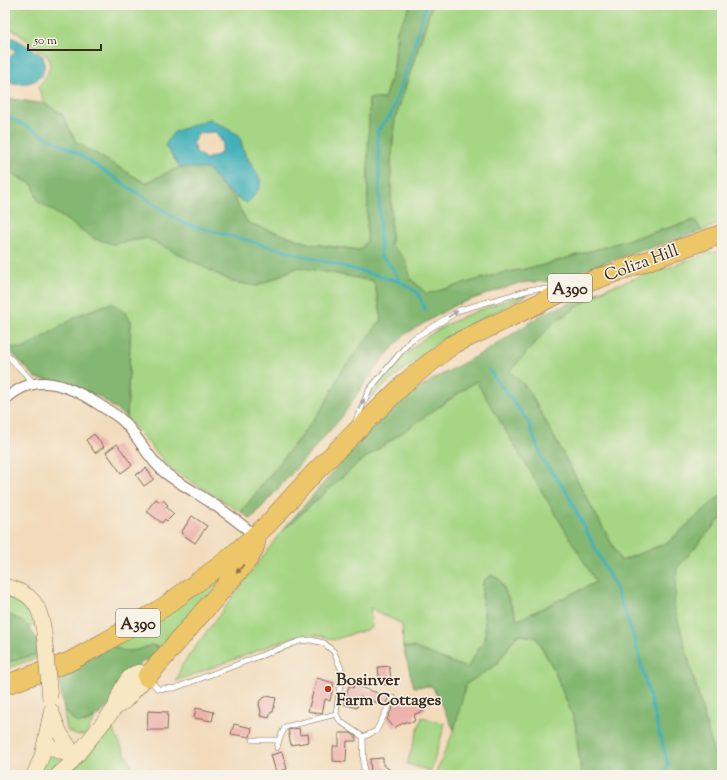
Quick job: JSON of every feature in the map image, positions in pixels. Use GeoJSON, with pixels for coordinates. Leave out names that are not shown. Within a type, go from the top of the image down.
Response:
{"type":"FeatureCollection","features":[{"type":"Feature","properties":{"kind":"highway","name":"Coliza Hill"},"geometry":{"type":"LineString","coordinates":[[347,440],[407,381],[452,345],[569,289],[722,234]]}},
{"type":"Feature","properties":{"kind":"highway","name":"A390"},"geometry":{"type":"LineString","coordinates":[[5,685],[69,662],[136,624],[198,582],[255,536],[347,440]]}},
{"type":"Feature","properties":{"kind":"highway"},"geometry":{"type":"LineString","coordinates":[[147,677],[254,552],[256,544],[255,536]]}},
{"type":"Feature","properties":{"kind":"street"},"geometry":{"type":"LineString","coordinates":[[5,400],[22,387],[34,383],[62,385],[115,414],[131,430],[147,454],[163,472],[235,517],[255,536]]}},
{"type":"Feature","properties":{"kind":"street"},"geometry":{"type":"LineString","coordinates":[[5,586],[21,591],[32,598],[39,610],[44,632],[51,706],[50,737],[34,775]]}},
{"type":"Feature","properties":{"kind":"street"},"geometry":{"type":"LineString","coordinates":[[58,775],[69,765],[115,708],[118,697],[132,675],[140,672],[147,677]]}},
{"type":"Feature","properties":{"kind":"street"},"geometry":{"type":"LineString","coordinates":[[50,737],[75,756]]}},
{"type":"Feature","properties":{"kind":"lane"},"geometry":{"type":"LineString","coordinates":[[347,440],[369,390],[411,340],[460,310],[533,289],[569,289]]}},
{"type":"Feature","properties":{"kind":"lane"},"geometry":{"type":"LineString","coordinates":[[5,353],[34,383]]}},
{"type":"Feature","properties":{"kind":"lane"},"geometry":{"type":"LineString","coordinates":[[147,677],[158,689],[168,690],[300,641],[311,640],[324,643],[334,652],[342,671],[336,714],[340,721],[363,737]]}},
{"type":"Feature","properties":{"kind":"lane"},"geometry":{"type":"LineString","coordinates":[[363,737],[376,731],[393,698]]}},
{"type":"Feature","properties":{"kind":"lane"},"geometry":{"type":"LineString","coordinates":[[277,748],[285,727],[336,714]]}},
{"type":"Feature","properties":{"kind":"lane"},"geometry":{"type":"LineString","coordinates":[[363,737],[364,775]]}},
{"type":"Feature","properties":{"kind":"lane"},"geometry":{"type":"LineString","coordinates":[[253,740],[279,740]]}},
{"type":"Feature","properties":{"kind":"green space"},"geometry":{"type":"Polygon","coordinates":[[[5,5],[410,5],[397,30],[394,68],[384,99],[369,98],[367,241],[360,250],[311,244],[248,223],[233,197],[248,203],[252,164],[245,154],[239,135],[209,119],[165,146],[180,167],[145,183],[76,142],[62,114],[45,104],[38,87],[49,69],[50,65],[48,57],[15,31],[5,26],[5,5]]]}},
{"type":"Feature","properties":{"kind":"green space"},"geometry":{"type":"Polygon","coordinates":[[[410,5],[432,5],[395,119],[391,163],[391,245],[405,259],[411,279],[427,294],[498,274],[540,266],[695,220],[702,231],[549,281],[519,283],[455,305],[404,335],[375,368],[341,418],[251,519],[241,512],[325,405],[341,372],[382,319],[374,281],[299,267],[257,286],[233,282],[147,238],[113,244],[95,239],[38,201],[33,185],[5,169],[5,98],[45,104],[62,114],[76,142],[145,183],[180,167],[209,169],[220,185],[233,197],[248,223],[311,244],[360,250],[367,241],[369,98],[384,99],[394,68],[397,30],[410,5]]]}},
{"type":"Feature","properties":{"kind":"green space"},"geometry":{"type":"Polygon","coordinates":[[[432,5],[722,5],[722,222],[702,231],[695,220],[540,266],[498,274],[427,294],[411,279],[405,259],[391,245],[391,163],[395,119],[432,5]]]}},
{"type":"Feature","properties":{"kind":"green space"},"geometry":{"type":"Polygon","coordinates":[[[5,169],[33,185],[38,201],[113,244],[147,238],[233,282],[257,286],[299,267],[374,281],[382,319],[341,372],[325,405],[241,512],[170,468],[127,418],[131,321],[124,311],[111,303],[81,314],[23,350],[5,346],[5,169]]]}},
{"type":"Feature","properties":{"kind":"green space"},"geometry":{"type":"Polygon","coordinates":[[[722,252],[722,494],[667,543],[621,561],[528,389],[510,371],[554,322],[607,288],[710,253],[722,252]]]}},
{"type":"Feature","properties":{"kind":"green space"},"geometry":{"type":"Polygon","coordinates":[[[607,288],[554,322],[510,371],[528,389],[621,561],[667,543],[722,494],[722,519],[719,520],[677,568],[674,606],[720,775],[581,775],[575,722],[554,670],[536,637],[517,635],[496,665],[466,684],[454,730],[432,686],[414,687],[403,647],[413,647],[467,668],[486,637],[482,595],[483,581],[492,575],[500,580],[518,620],[596,582],[476,381],[357,464],[281,532],[359,442],[391,409],[430,381],[488,350],[543,314],[607,288]]]}},
{"type":"Feature","properties":{"kind":"green space"},"geometry":{"type":"Polygon","coordinates":[[[522,295],[527,295],[439,341],[369,398],[372,390],[398,362],[427,337],[452,322],[522,295]]]}},
{"type":"Feature","properties":{"kind":"green space"},"geometry":{"type":"Polygon","coordinates":[[[111,303],[124,311],[131,321],[127,418],[100,397],[67,384],[36,378],[5,346],[23,349],[81,314],[111,303]]]}},
{"type":"Feature","properties":{"kind":"green space"},"geometry":{"type":"Polygon","coordinates":[[[476,381],[597,582],[518,620],[500,580],[492,575],[483,581],[482,595],[486,637],[467,669],[413,647],[403,647],[402,624],[370,608],[372,628],[333,640],[322,636],[307,634],[294,637],[176,681],[182,665],[281,532],[357,464],[476,381]]]}},
{"type":"Feature","properties":{"kind":"green space"},"geometry":{"type":"Polygon","coordinates":[[[722,519],[722,775],[720,775],[674,606],[677,568],[719,520],[722,519]]]}},
{"type":"Feature","properties":{"kind":"green space"},"geometry":{"type":"Polygon","coordinates":[[[244,558],[159,647],[151,645],[136,651],[120,651],[114,646],[244,558]]]}},
{"type":"Feature","properties":{"kind":"green space"},"geometry":{"type":"Polygon","coordinates":[[[5,592],[18,596],[27,602],[33,611],[38,624],[29,627],[15,617],[5,613],[5,592]]]}},
{"type":"Feature","properties":{"kind":"green space"},"geometry":{"type":"Polygon","coordinates":[[[5,613],[18,619],[29,628],[36,639],[38,654],[5,663],[5,613]]]}},
{"type":"Feature","properties":{"kind":"green space"},"geometry":{"type":"Polygon","coordinates":[[[517,635],[536,637],[554,670],[575,722],[581,775],[435,775],[454,730],[466,684],[496,665],[517,635]]]}},
{"type":"Feature","properties":{"kind":"green space"},"geometry":{"type":"Polygon","coordinates":[[[151,645],[159,647],[158,656],[150,661],[143,661],[106,708],[88,721],[77,723],[71,718],[62,700],[59,673],[114,646],[118,649],[132,651],[151,645]]]}},
{"type":"Feature","properties":{"kind":"green space"},"geometry":{"type":"Polygon","coordinates":[[[38,654],[39,657],[5,669],[5,663],[38,654]]]}},
{"type":"Feature","properties":{"kind":"green space"},"geometry":{"type":"Polygon","coordinates":[[[63,705],[71,718],[85,723],[95,718],[85,735],[75,735],[67,730],[63,705]]]}},
{"type":"Feature","properties":{"kind":"green space"},"geometry":{"type":"Polygon","coordinates":[[[422,717],[445,724],[431,771],[407,764],[422,717]]]}},
{"type":"Feature","properties":{"kind":"green space"},"geometry":{"type":"Polygon","coordinates":[[[112,728],[136,775],[68,775],[112,728]]]}},
{"type":"Feature","properties":{"kind":"green space"},"geometry":{"type":"Polygon","coordinates":[[[49,748],[63,755],[49,775],[38,775],[49,748]]]}},
{"type":"Feature","properties":{"kind":"water"},"geometry":{"type":"Polygon","coordinates":[[[5,35],[20,41],[43,56],[44,65],[40,78],[21,84],[5,82],[5,58],[8,59],[16,50],[5,45],[5,35]]]}},
{"type":"Feature","properties":{"kind":"water"},"geometry":{"type":"Polygon","coordinates":[[[209,119],[239,135],[245,154],[260,178],[259,188],[255,195],[247,203],[235,197],[226,189],[209,169],[180,167],[165,145],[174,132],[209,119]],[[216,132],[199,133],[193,142],[196,152],[206,159],[220,154],[223,144],[216,132]]]}},
{"type":"Feature","properties":{"kind":"building"},"geometry":{"type":"Polygon","coordinates":[[[94,434],[104,447],[95,453],[86,440],[94,434]]]}},
{"type":"Feature","properties":{"kind":"building"},"geometry":{"type":"Polygon","coordinates":[[[117,444],[132,465],[121,473],[106,452],[117,444]]]}},
{"type":"Feature","properties":{"kind":"building"},"geometry":{"type":"Polygon","coordinates":[[[146,468],[154,479],[144,486],[136,475],[146,468]]]}},
{"type":"Feature","properties":{"kind":"building"},"geometry":{"type":"Polygon","coordinates":[[[156,499],[160,502],[163,500],[168,505],[166,507],[174,514],[167,521],[165,519],[162,523],[146,511],[156,499]]]}},
{"type":"Feature","properties":{"kind":"building"},"geometry":{"type":"Polygon","coordinates":[[[192,516],[207,526],[195,543],[181,533],[192,516]]]}},
{"type":"Feature","properties":{"kind":"building"},"geometry":{"type":"Polygon","coordinates":[[[389,666],[392,684],[380,685],[378,667],[389,666]]]}},
{"type":"Feature","properties":{"kind":"building"},"geometry":{"type":"Polygon","coordinates":[[[317,678],[334,683],[330,701],[325,699],[322,714],[308,711],[317,678]]]}},
{"type":"Feature","properties":{"kind":"building"},"geometry":{"type":"Polygon","coordinates":[[[354,685],[389,697],[385,705],[360,697],[357,708],[343,704],[349,686],[353,688],[354,685]]]}},
{"type":"Feature","properties":{"kind":"building"},"geometry":{"type":"Polygon","coordinates":[[[267,696],[276,698],[273,712],[271,712],[269,718],[260,716],[260,700],[267,696]]]}},
{"type":"Feature","properties":{"kind":"building"},"geometry":{"type":"Polygon","coordinates":[[[416,699],[416,701],[425,704],[426,708],[424,711],[415,714],[414,722],[405,722],[394,728],[387,719],[395,703],[416,699]]]}},
{"type":"Feature","properties":{"kind":"building"},"geometry":{"type":"Polygon","coordinates":[[[196,708],[214,712],[212,721],[194,718],[196,708]]]}},
{"type":"Feature","properties":{"kind":"building"},"geometry":{"type":"Polygon","coordinates":[[[148,711],[168,712],[167,730],[147,730],[148,711]]]}},
{"type":"Feature","properties":{"kind":"building"},"geometry":{"type":"Polygon","coordinates":[[[234,724],[252,728],[250,737],[231,734],[234,724]]]}},
{"type":"Feature","properties":{"kind":"building"},"geometry":{"type":"Polygon","coordinates":[[[299,728],[300,735],[308,734],[309,742],[291,745],[288,730],[299,728]]]}},
{"type":"Feature","properties":{"kind":"building"},"geometry":{"type":"Polygon","coordinates":[[[339,733],[351,733],[356,737],[356,741],[347,741],[346,762],[333,761],[333,746],[339,746],[339,733]]]}},
{"type":"Feature","properties":{"kind":"building"},"geometry":{"type":"Polygon","coordinates":[[[282,752],[287,769],[276,772],[271,755],[282,752]]]}},
{"type":"Feature","properties":{"kind":"building"},"geometry":{"type":"Polygon","coordinates":[[[383,758],[383,765],[389,769],[391,775],[371,775],[370,759],[383,758]]]}},
{"type":"Feature","properties":{"kind":"waterway"},"geometry":{"type":"LineString","coordinates":[[425,310],[418,293],[401,282],[388,262],[381,257],[377,131],[391,115],[410,60],[426,5]]}},
{"type":"Feature","properties":{"kind":"waterway"},"geometry":{"type":"LineString","coordinates":[[5,115],[77,153],[183,223],[401,282]]}},
{"type":"Feature","properties":{"kind":"waterway"},"geometry":{"type":"LineString","coordinates":[[489,370],[528,421],[543,461],[565,489],[617,591],[634,638],[668,765],[666,775]]}},
{"type":"Feature","properties":{"kind":"place","name":"Bosinver Farm Cottages"},"geometry":{"type":"Point","coordinates":[328,689]}}]}
